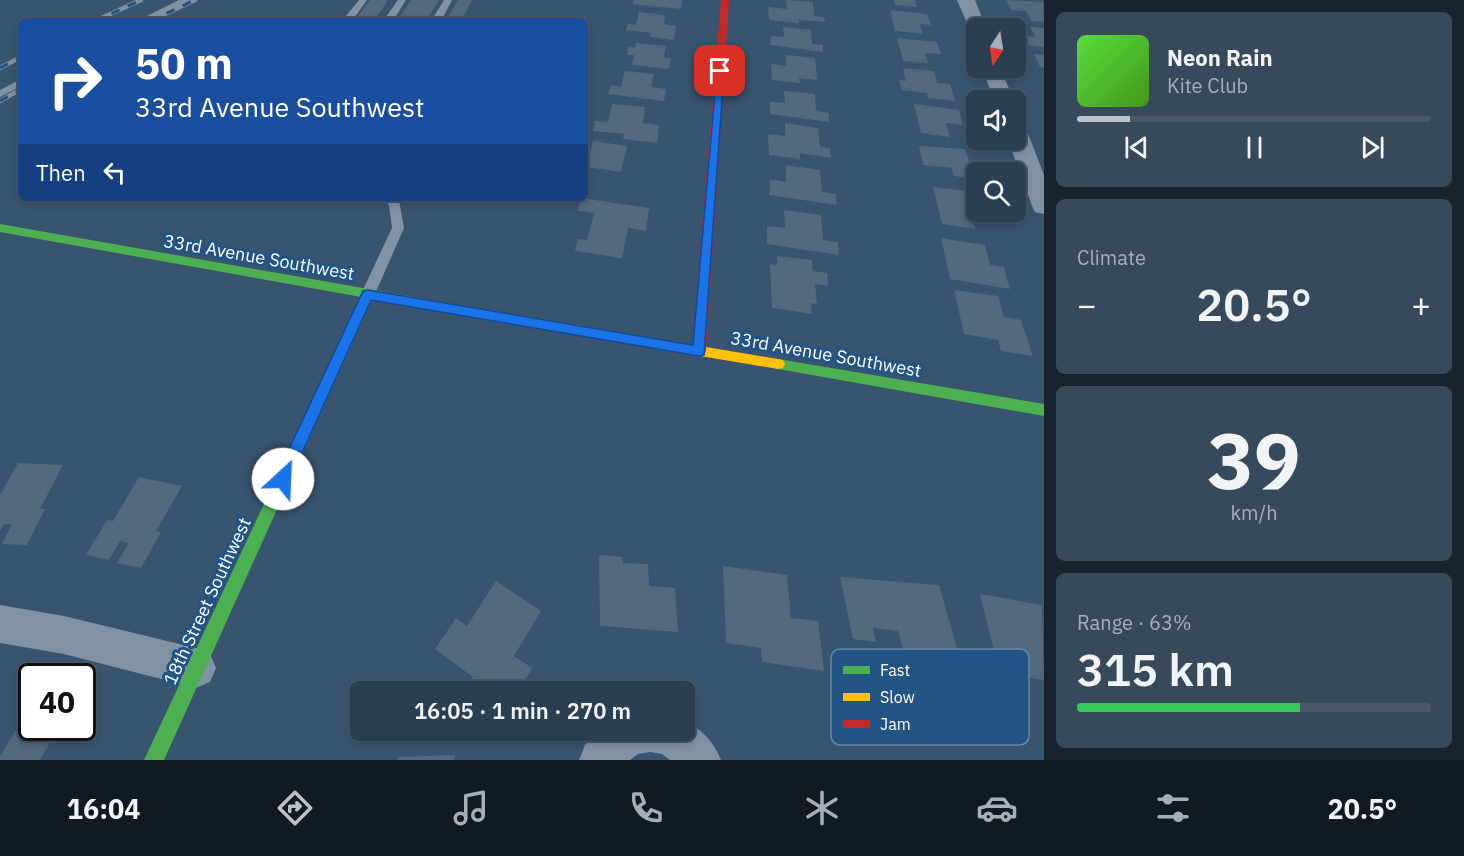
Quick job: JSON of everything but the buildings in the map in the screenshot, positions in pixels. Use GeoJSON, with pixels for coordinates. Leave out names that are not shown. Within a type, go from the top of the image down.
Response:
{"type":"FeatureCollection","features":[{"type":"Feature","properties":{"kind":"street"},"geometry":{"type":"LineString","coordinates":[[699,351],[725,0]]}},
{"type":"Feature","properties":{"kind":"street"},"geometry":{"type":"LineString","coordinates":[[966,0],[972,18]]}},
{"type":"Feature","properties":{"kind":"street"},"geometry":{"type":"LineString","coordinates":[[1023,150],[1044,206]]}},
{"type":"Feature","properties":{"kind":"street","name":"33rd Avenue Southwest"},"geometry":{"type":"LineString","coordinates":[[0,228],[368,294],[1044,410]]}},
{"type":"Feature","properties":{"kind":"street","name":"18th Street Southwest"},"geometry":{"type":"LineString","coordinates":[[154,760],[368,294]]}},
{"type":"Feature","properties":{"kind":"street"},"geometry":{"type":"LineString","coordinates":[[0,624],[64,635],[196,668]]}},
{"type":"Feature","properties":{"kind":"street"},"geometry":{"type":"LineString","coordinates":[[600,760],[614,743],[632,733],[653,731],[673,737],[692,750],[700,760]]}},
{"type":"Feature","properties":{"kind":"lane"},"geometry":{"type":"LineString","coordinates":[[148,18],[186,0]]}},
{"type":"Feature","properties":{"kind":"lane"},"geometry":{"type":"LineString","coordinates":[[349,18],[363,0]]}},
{"type":"Feature","properties":{"kind":"lane"},"geometry":{"type":"LineString","coordinates":[[390,18],[402,0]]}},
{"type":"Feature","properties":{"kind":"lane"},"geometry":{"type":"LineString","coordinates":[[438,18],[448,0]]}},
{"type":"Feature","properties":{"kind":"lane"},"geometry":{"type":"LineString","coordinates":[[0,94],[18,84]]}},
{"type":"Feature","properties":{"kind":"lane"},"geometry":{"type":"LineString","coordinates":[[368,294],[399,228],[396,203],[393,201]]}},
{"type":"Feature","properties":{"kind":"railway"},"geometry":{"type":"LineString","coordinates":[[102,18],[141,0]]}},
{"type":"Feature","properties":{"kind":"railway"},"geometry":{"type":"LineString","coordinates":[[156,18],[195,0]]}},
{"type":"Feature","properties":{"kind":"railway"},"geometry":{"type":"LineString","coordinates":[[0,68],[18,59]]}},
{"type":"Feature","properties":{"kind":"railway"},"geometry":{"type":"LineString","coordinates":[[0,101],[18,91]]}},
{"type":"Feature","properties":{"kind":"traffic: fast"},"geometry":{"type":"LineString","coordinates":[[0,228],[493,316]]}},
{"type":"Feature","properties":{"kind":"traffic: fast"},"geometry":{"type":"LineString","coordinates":[[154,760],[368,294]]}},
{"type":"Feature","properties":{"kind":"traffic: fast"},"geometry":{"type":"LineString","coordinates":[[778,364],[1044,410]]}},
{"type":"Feature","properties":{"kind":"traffic: slow"},"geometry":{"type":"LineString","coordinates":[[493,316],[778,364]]}},
{"type":"Feature","properties":{"kind":"traffic: jam"},"geometry":{"type":"LineString","coordinates":[[699,351],[725,0]]}},
{"type":"Feature","properties":{"kind":"route"},"geometry":{"type":"LineString","coordinates":[[283,479],[368,294],[699,351],[720,71]]}}]}
